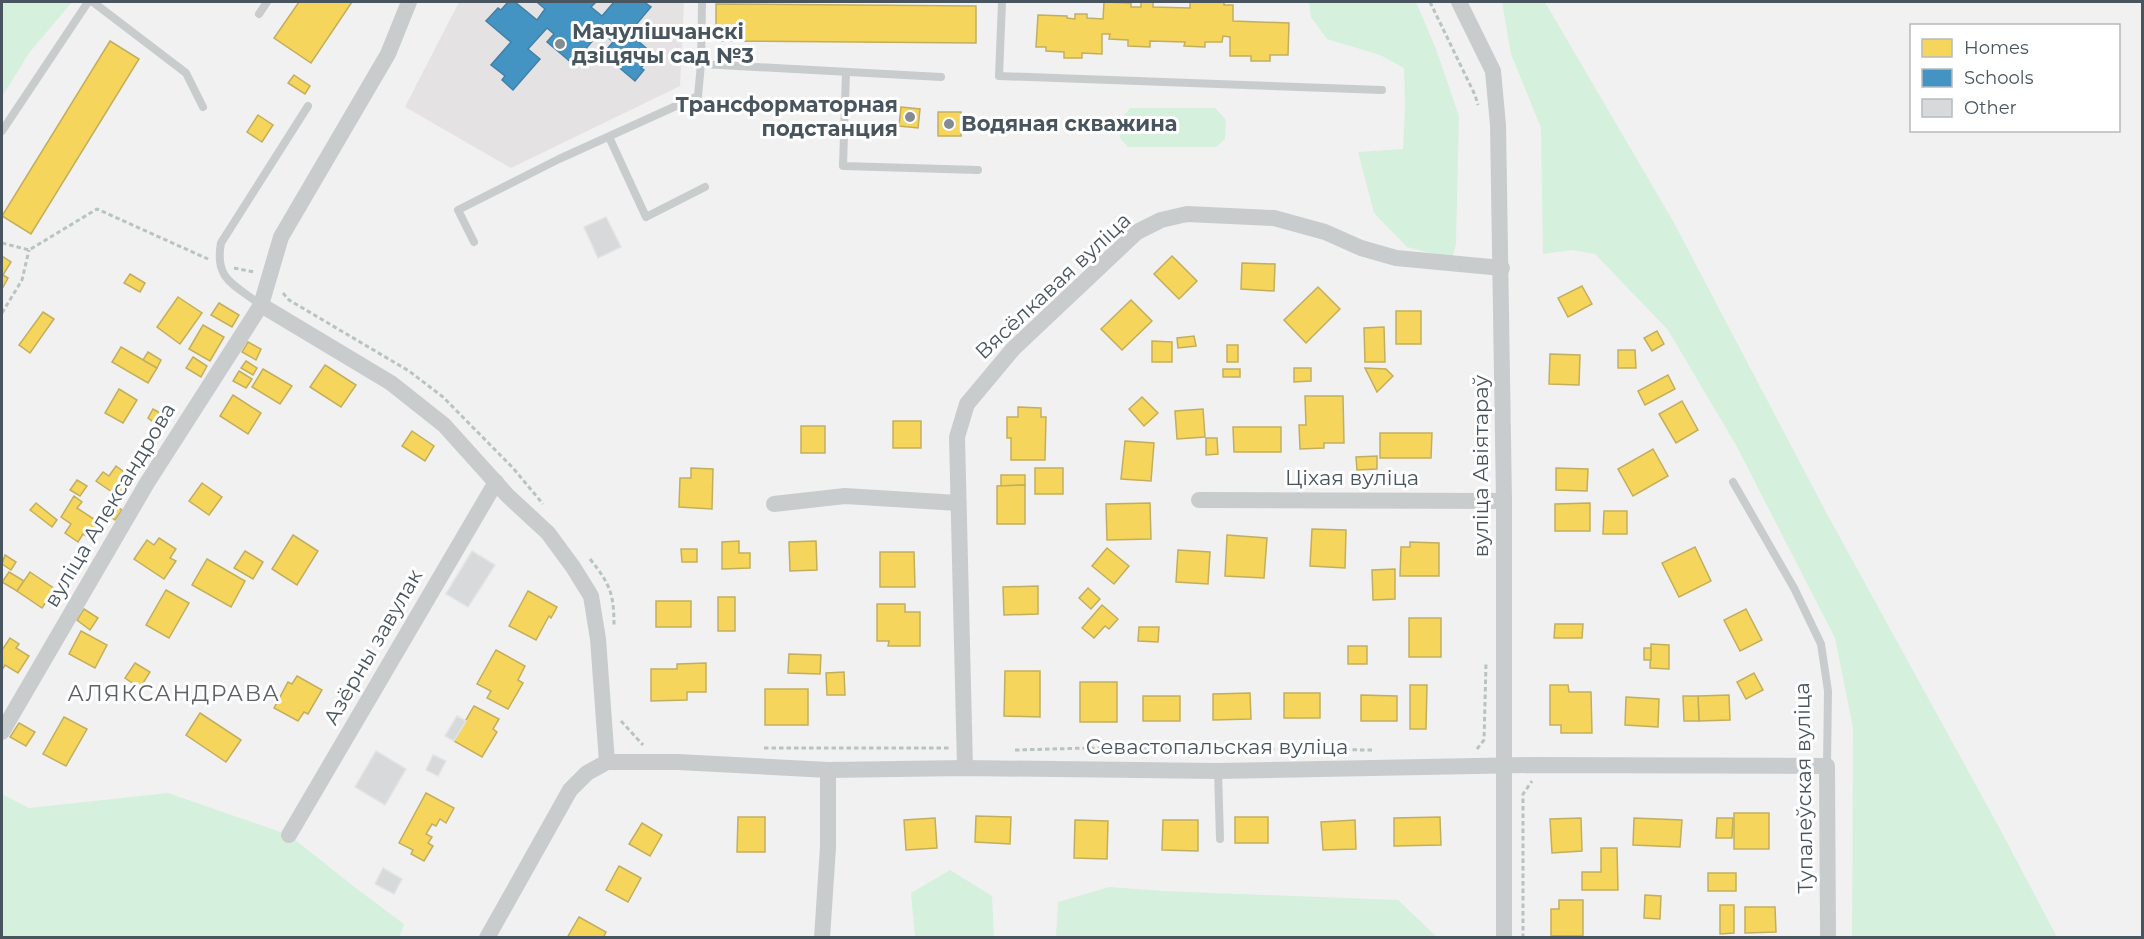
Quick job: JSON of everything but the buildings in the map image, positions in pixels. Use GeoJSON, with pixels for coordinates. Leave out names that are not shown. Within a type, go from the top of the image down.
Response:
{"type":"FeatureCollection","features":[{"type":"Feature","properties":{"kind":"street","name":"вуліца Александрова"},"geometry":{"type":"LineString","coordinates":[[2,732],[147,483],[261,305],[281,237],[388,54],[409,2]]}},
{"type":"Feature","properties":{"kind":"street","name":"вуліца Авіятараў"},"geometry":{"type":"LineString","coordinates":[[1459,2],[1493,71],[1498,125],[1504,501],[1504,938]]}},
{"type":"Feature","properties":{"kind":"street","name":"Вясёлкавая вуліца"},"geometry":{"type":"LineString","coordinates":[[965,760],[957,437],[967,404],[1022,341],[1137,232],[1161,220],[1187,214],[1274,218],[1325,232],[1361,248],[1396,258],[1502,268]]}},
{"type":"Feature","properties":{"kind":"street"},"geometry":{"type":"LineString","coordinates":[[261,305],[391,383],[444,425],[496,482],[548,533],[591,596],[598,639],[607,762],[587,773],[570,790],[487,938]]}},
{"type":"Feature","properties":{"kind":"street","name":"Азёрны завулак"},"geometry":{"type":"LineString","coordinates":[[289,835],[496,482]]}},
{"type":"Feature","properties":{"kind":"street"},"geometry":{"type":"LineString","coordinates":[[774,504],[846,496],[958,503]]}},
{"type":"Feature","properties":{"kind":"street","name":"Ціхая вуліца"},"geometry":{"type":"LineString","coordinates":[[1199,500],[1504,501]]}},
{"type":"Feature","properties":{"kind":"street","name":"Севастопальская вуліца"},"geometry":{"type":"LineString","coordinates":[[607,762],[678,762],[828,770],[965,760],[1218,771],[1827,766]]}},
{"type":"Feature","properties":{"kind":"street","name":"Тупалеўская вуліца"},"geometry":{"type":"LineString","coordinates":[[1827,766],[1828,938]]}},
{"type":"Feature","properties":{"kind":"street"},"geometry":{"type":"LineString","coordinates":[[822,938],[828,847],[828,770]]}},
{"type":"Feature","properties":{"kind":"lane"},"geometry":{"type":"LineString","coordinates":[[2,131],[88,2]]}},
{"type":"Feature","properties":{"kind":"lane"},"geometry":{"type":"LineString","coordinates":[[93,2],[186,73],[203,107]]}},
{"type":"Feature","properties":{"kind":"lane"},"geometry":{"type":"LineString","coordinates":[[259,14],[267,2]]}},
{"type":"Feature","properties":{"kind":"lane"},"geometry":{"type":"LineString","coordinates":[[474,242],[458,210],[559,159],[698,96],[702,2]]}},
{"type":"Feature","properties":{"kind":"lane"},"geometry":{"type":"LineString","coordinates":[[1002,2],[999,76],[1382,90]]}},
{"type":"Feature","properties":{"kind":"lane"},"geometry":{"type":"LineString","coordinates":[[701,64],[941,77]]}},
{"type":"Feature","properties":{"kind":"lane"},"geometry":{"type":"LineString","coordinates":[[846,72],[843,166],[978,170]]}},
{"type":"Feature","properties":{"kind":"lane"},"geometry":{"type":"LineString","coordinates":[[261,305],[225,277],[218,259],[221,243],[308,106]]}},
{"type":"Feature","properties":{"kind":"lane"},"geometry":{"type":"LineString","coordinates":[[609,137],[646,217],[705,187]]}},
{"type":"Feature","properties":{"kind":"lane","name":"Тупалеўская вуліца"},"geometry":{"type":"LineString","coordinates":[[1733,482],[1794,588],[1821,644],[1828,691],[1827,766]]}},
{"type":"Feature","properties":{"kind":"lane"},"geometry":{"type":"LineString","coordinates":[[1218,771],[1220,839]]}},
{"type":"Feature","properties":{"kind":"path"},"geometry":{"type":"LineString","coordinates":[[1430,2],[1478,105]]}},
{"type":"Feature","properties":{"kind":"path"},"geometry":{"type":"LineString","coordinates":[[2,243],[29,249],[97,209],[220,265],[249,270],[269,278],[289,300],[409,371],[443,397],[513,468],[543,504]]}},
{"type":"Feature","properties":{"kind":"path"},"geometry":{"type":"LineString","coordinates":[[2,313],[22,280],[29,249]]}},
{"type":"Feature","properties":{"kind":"path"},"geometry":{"type":"LineString","coordinates":[[588,557],[610,587],[614,601],[614,633]]}},
{"type":"Feature","properties":{"kind":"path"},"geometry":{"type":"LineString","coordinates":[[1469,749],[1479,749],[1484,740],[1486,657]]}},
{"type":"Feature","properties":{"kind":"path"},"geometry":{"type":"LineString","coordinates":[[617,726],[617,717],[646,748],[636,749]]}},
{"type":"Feature","properties":{"kind":"path"},"geometry":{"type":"LineString","coordinates":[[761,748],[946,748],[965,760]]}},
{"type":"Feature","properties":{"kind":"path"},"geometry":{"type":"LineString","coordinates":[[1007,750],[1088,748],[1382,750]]}},
{"type":"Feature","properties":{"kind":"shaded area","name":"Мачулішчанскі дзіцячы сад №3"},"geometry":{"type":"Polygon","coordinates":[[[459,2],[684,2],[680,86],[511,168],[405,107],[459,2]]]}},
{"type":"Feature","properties":{"kind":"green space"},"geometry":{"type":"Polygon","coordinates":[[[2,2],[72,2],[29,53],[2,97],[2,2]]]}},
{"type":"Feature","properties":{"kind":"green space"},"geometry":{"type":"Polygon","coordinates":[[[1309,2],[1416,2],[1436,49],[1459,116],[1456,244],[1452,259],[1407,247],[1374,213],[1358,152],[1403,149],[1404,68],[1380,55],[1327,39],[1311,17],[1309,2]]]}},
{"type":"Feature","properties":{"kind":"green space"},"geometry":{"type":"Polygon","coordinates":[[[1502,2],[1545,2],[1673,221],[1826,512],[2057,937],[1852,937],[1853,728],[1835,638],[1737,447],[1668,330],[1595,254],[1572,250],[1543,254],[1541,128],[1511,54],[1502,2]]]}},
{"type":"Feature","properties":{"kind":"green space"},"geometry":{"type":"Polygon","coordinates":[[[1130,108],[1215,108],[1226,120],[1225,139],[1216,147],[1128,147],[1120,138],[1121,120],[1130,108]]]}},
{"type":"Feature","properties":{"kind":"green space"},"geometry":{"type":"Polygon","coordinates":[[[168,793],[289,835],[404,924],[399,938],[2,937],[2,794],[29,808],[168,793]]]}},
{"type":"Feature","properties":{"kind":"green space"},"geometry":{"type":"Polygon","coordinates":[[[950,870],[992,896],[994,937],[915,937],[911,893],[950,870]]]}},
{"type":"Feature","properties":{"kind":"green space"},"geometry":{"type":"Polygon","coordinates":[[[1109,887],[1398,900],[1437,937],[1056,937],[1058,902],[1109,887]]]}},
{"type":"Feature","properties":{"kind":"place","name":"Мачулішчанскі дзіцячы сад №3"},"geometry":{"type":"Point","coordinates":[560,44]}},
{"type":"Feature","properties":{"kind":"place","name":"Трансформаторная подстанция"},"geometry":{"type":"Point","coordinates":[910,117]}},
{"type":"Feature","properties":{"kind":"place","name":"Водяная скважина"},"geometry":{"type":"Point","coordinates":[949,124]}},
{"type":"Feature","properties":{"kind":"district","name":"АЛЯКСАНДРАВА"},"geometry":{"type":"Point","coordinates":[174,693]}}]}
